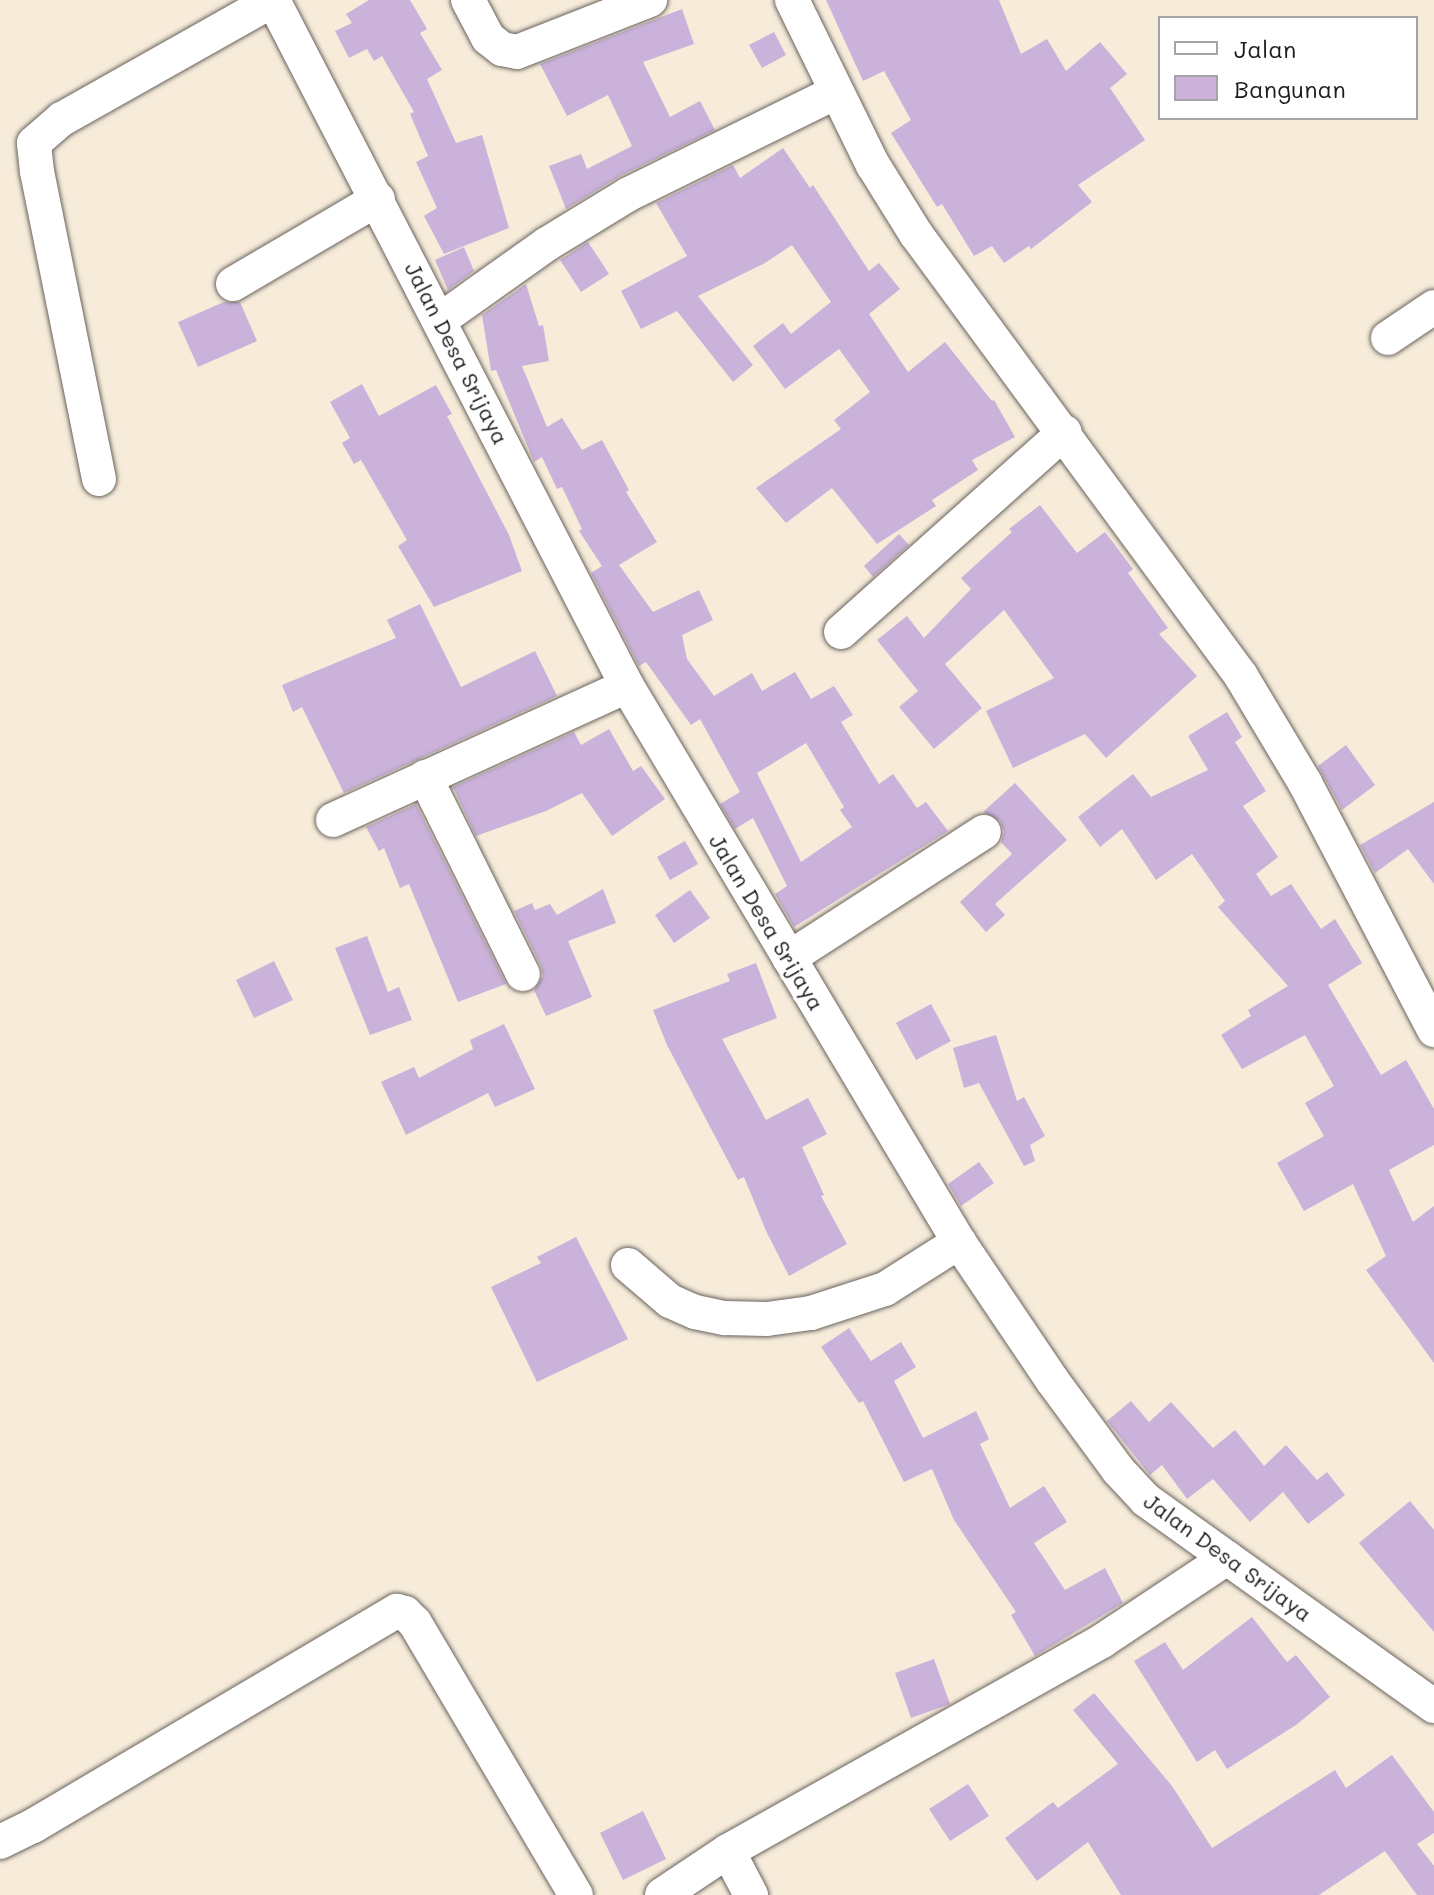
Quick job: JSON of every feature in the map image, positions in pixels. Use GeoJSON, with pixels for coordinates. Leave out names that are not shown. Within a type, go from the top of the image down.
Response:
{"type":"FeatureCollection","features":[{"type":"Feature","properties":{"kind":"street"},"geometry":{"type":"LineString","coordinates":[[99,479],[35,164],[34,143],[62,119],[273,0]]}},
{"type":"Feature","properties":{"kind":"street","name":"Jalan Desa Srijaya"},"geometry":{"type":"LineString","coordinates":[[273,0],[627,686],[959,1242],[1118,1470],[1146,1500],[1434,1706]]}},
{"type":"Feature","properties":{"kind":"street"},"geometry":{"type":"LineString","coordinates":[[468,0],[488,38],[502,49],[517,52],[650,0]]}},
{"type":"Feature","properties":{"kind":"street"},"geometry":{"type":"LineString","coordinates":[[792,0],[873,165],[916,234],[1065,432],[1241,676],[1305,783],[1434,1030]]}},
{"type":"Feature","properties":{"kind":"street"},"geometry":{"type":"LineString","coordinates":[[440,320],[528,258],[629,194],[836,92]]}},
{"type":"Feature","properties":{"kind":"street"},"geometry":{"type":"LineString","coordinates":[[233,284],[378,199]]}},
{"type":"Feature","properties":{"kind":"street"},"geometry":{"type":"LineString","coordinates":[[1388,338],[1431,315]]}},
{"type":"Feature","properties":{"kind":"street"},"geometry":{"type":"LineString","coordinates":[[841,632],[1065,432]]}},
{"type":"Feature","properties":{"kind":"street"},"geometry":{"type":"LineString","coordinates":[[333,820],[627,686]]}},
{"type":"Feature","properties":{"kind":"street"},"geometry":{"type":"LineString","coordinates":[[425,777],[523,974]]}},
{"type":"Feature","properties":{"kind":"street"},"geometry":{"type":"LineString","coordinates":[[789,958],[984,832]]}},
{"type":"Feature","properties":{"kind":"street"},"geometry":{"type":"LineString","coordinates":[[628,1265],[670,1301],[695,1312],[724,1318],[767,1319],[811,1313],[885,1289],[959,1242]]}},
{"type":"Feature","properties":{"kind":"street"},"geometry":{"type":"LineString","coordinates":[[662,1895],[728,1851],[1102,1641],[1227,1558]]}},
{"type":"Feature","properties":{"kind":"street"},"geometry":{"type":"LineString","coordinates":[[0,1842],[33,1826],[397,1611],[405,1613],[415,1623],[576,1895]]}},
{"type":"Feature","properties":{"kind":"street"},"geometry":{"type":"LineString","coordinates":[[728,1851],[751,1895]]}},
{"type":"Feature","properties":{"kind":"building"},"geometry":{"type":"Polygon","coordinates":[[[369,0],[410,0],[427,29],[420,33],[442,70],[427,79],[456,143],[482,135],[509,228],[444,254],[424,216],[437,208],[416,162],[428,156],[410,114],[414,112],[382,56],[374,61],[367,49],[349,58],[335,31],[352,23],[346,14],[369,0]]]}},
{"type":"Feature","properties":{"kind":"building"},"geometry":{"type":"Polygon","coordinates":[[[826,0],[999,0],[1021,54],[1047,39],[1066,71],[1100,42],[1127,74],[1110,88],[1145,140],[1078,185],[1092,202],[1031,249],[1029,246],[1004,263],[992,246],[974,256],[942,204],[937,207],[891,133],[911,120],[884,71],[863,81],[826,0]]]}},
{"type":"Feature","properties":{"kind":"building"},"geometry":{"type":"Polygon","coordinates":[[[682,9],[694,44],[643,62],[670,117],[700,101],[715,130],[620,176],[566,209],[549,166],[581,154],[587,169],[632,146],[608,95],[567,116],[540,64],[682,9]]]}},
{"type":"Feature","properties":{"kind":"building"},"geometry":{"type":"Polygon","coordinates":[[[774,32],[786,55],[762,68],[749,45],[774,32]]]}},
{"type":"Feature","properties":{"kind":"building"},"geometry":{"type":"Polygon","coordinates":[[[783,148],[810,188],[813,185],[869,271],[879,263],[900,289],[869,314],[908,372],[945,342],[994,400],[1015,437],[972,460],[978,470],[932,500],[936,506],[877,544],[832,488],[786,523],[756,488],[841,429],[834,420],[870,392],[839,349],[785,389],[753,346],[783,323],[791,334],[831,302],[792,245],[765,263],[698,296],[753,365],[733,382],[677,311],[641,329],[621,291],[687,256],[656,203],[733,165],[740,178],[783,148]]]}},
{"type":"Feature","properties":{"kind":"building"},"geometry":{"type":"Polygon","coordinates":[[[588,242],[609,274],[581,292],[560,260],[588,242]]]}},
{"type":"Feature","properties":{"kind":"building"},"geometry":{"type":"Polygon","coordinates":[[[464,247],[474,271],[448,290],[435,260],[464,247]]]}},
{"type":"Feature","properties":{"kind":"building"},"geometry":{"type":"Polygon","coordinates":[[[526,284],[539,326],[543,325],[549,361],[522,366],[547,427],[562,418],[582,450],[602,440],[629,490],[626,492],[657,542],[619,565],[653,612],[699,590],[713,620],[682,635],[687,659],[714,696],[752,673],[762,691],[795,672],[811,699],[834,686],[853,715],[841,722],[879,784],[893,774],[917,808],[926,802],[948,831],[794,927],[775,894],[787,886],[753,818],[735,829],[720,804],[740,792],[700,719],[691,725],[646,662],[639,666],[591,573],[602,566],[579,531],[582,529],[562,487],[557,489],[542,457],[534,462],[496,370],[491,371],[482,315],[526,284]],[[806,743],[757,773],[801,862],[852,827],[840,810],[844,807],[806,743]]]}},
{"type":"Feature","properties":{"kind":"building"},"geometry":{"type":"Polygon","coordinates":[[[224,302],[240,302],[257,341],[198,367],[178,322],[224,302]]]}},
{"type":"Feature","properties":{"kind":"building"},"geometry":{"type":"Polygon","coordinates":[[[362,384],[379,416],[436,385],[452,414],[447,416],[509,535],[522,571],[434,607],[398,546],[407,540],[361,460],[354,464],[342,443],[350,438],[330,402],[362,384]]]}},
{"type":"Feature","properties":{"kind":"building"},"geometry":{"type":"Polygon","coordinates":[[[1040,505],[1077,553],[1105,532],[1133,569],[1128,573],[1168,628],[1159,634],[1197,676],[1106,758],[1085,734],[1013,768],[986,711],[1054,678],[1004,610],[945,664],[982,708],[934,749],[899,707],[918,691],[877,640],[907,616],[924,638],[971,589],[961,578],[1012,532],[1009,529],[1040,505]]]}},
{"type":"Feature","properties":{"kind":"building"},"geometry":{"type":"Polygon","coordinates":[[[899,534],[909,545],[873,577],[864,566],[899,534]]]}},
{"type":"Feature","properties":{"kind":"building"},"geometry":{"type":"Polygon","coordinates":[[[420,604],[461,687],[535,651],[557,696],[344,793],[302,707],[293,712],[282,685],[396,638],[387,620],[420,604]]]}},
{"type":"Feature","properties":{"kind":"building"},"geometry":{"type":"Polygon","coordinates":[[[1227,712],[1242,737],[1235,742],[1266,791],[1243,806],[1278,857],[1256,874],[1271,896],[1291,884],[1321,929],[1335,919],[1362,963],[1328,985],[1381,1075],[1406,1060],[1434,1109],[1434,1145],[1389,1170],[1413,1222],[1434,1206],[1434,1363],[1366,1270],[1386,1256],[1353,1184],[1304,1211],[1277,1163],[1324,1136],[1305,1103],[1334,1086],[1305,1035],[1242,1069],[1221,1035],[1251,1016],[1248,1010],[1288,986],[1218,907],[1225,901],[1192,854],[1156,880],[1122,829],[1100,847],[1078,817],[1133,774],[1151,797],[1208,770],[1188,736],[1227,712]]]}},
{"type":"Feature","properties":{"kind":"building"},"geometry":{"type":"Polygon","coordinates":[[[609,729],[633,771],[641,766],[665,799],[612,836],[582,793],[546,811],[476,836],[453,787],[574,732],[581,745],[609,729]]]}},
{"type":"Feature","properties":{"kind":"building"},"geometry":{"type":"Polygon","coordinates":[[[1346,745],[1375,785],[1342,810],[1318,766],[1346,745]]]}},
{"type":"Feature","properties":{"kind":"building"},"geometry":{"type":"Polygon","coordinates":[[[1015,783],[1067,840],[995,904],[1005,915],[986,932],[960,902],[1012,854],[1001,842],[1004,832],[1000,821],[983,812],[1015,783]]]}},
{"type":"Feature","properties":{"kind":"building"},"geometry":{"type":"Polygon","coordinates":[[[1434,802],[1434,884],[1408,849],[1375,873],[1360,845],[1434,802]]]}},
{"type":"Feature","properties":{"kind":"building"},"geometry":{"type":"Polygon","coordinates":[[[416,804],[506,984],[458,1002],[409,884],[400,888],[384,848],[379,851],[366,827],[416,804]]]}},
{"type":"Feature","properties":{"kind":"building"},"geometry":{"type":"Polygon","coordinates":[[[685,841],[698,864],[670,880],[657,857],[685,841]]]}},
{"type":"Feature","properties":{"kind":"building"},"geometry":{"type":"Polygon","coordinates":[[[603,889],[616,923],[568,941],[592,997],[546,1016],[534,990],[543,976],[541,966],[514,911],[532,903],[535,910],[550,904],[557,915],[603,889]]]}},
{"type":"Feature","properties":{"kind":"building"},"geometry":{"type":"Polygon","coordinates":[[[690,890],[710,918],[674,943],[655,915],[690,890]]]}},
{"type":"Feature","properties":{"kind":"building"},"geometry":{"type":"Polygon","coordinates":[[[367,936],[388,992],[399,987],[412,1020],[370,1035],[335,948],[367,936]]]}},
{"type":"Feature","properties":{"kind":"building"},"geometry":{"type":"Polygon","coordinates":[[[274,961],[293,1000],[254,1018],[236,980],[274,961]]]}},
{"type":"Feature","properties":{"kind":"building"},"geometry":{"type":"Polygon","coordinates":[[[756,963],[777,1018],[722,1039],[766,1120],[808,1098],[827,1134],[802,1147],[824,1195],[821,1196],[847,1244],[789,1276],[744,1177],[738,1180],[667,1045],[653,1010],[730,981],[727,974],[756,963]]]}},
{"type":"Feature","properties":{"kind":"building"},"geometry":{"type":"Polygon","coordinates":[[[931,1004],[951,1041],[916,1060],[896,1023],[931,1004]]]}},
{"type":"Feature","properties":{"kind":"building"},"geometry":{"type":"Polygon","coordinates":[[[504,1024],[535,1089],[495,1107],[488,1093],[406,1135],[381,1082],[414,1067],[419,1078],[473,1049],[470,1040],[504,1024]]]}},
{"type":"Feature","properties":{"kind":"building"},"geometry":{"type":"Polygon","coordinates":[[[996,1035],[1017,1101],[1024,1097],[1045,1136],[1030,1145],[1035,1161],[1024,1166],[979,1083],[964,1088],[953,1048],[996,1035]]]}},
{"type":"Feature","properties":{"kind":"building"},"geometry":{"type":"Polygon","coordinates":[[[979,1162],[994,1183],[961,1206],[948,1184],[979,1162]]]}},
{"type":"Feature","properties":{"kind":"building"},"geometry":{"type":"Polygon","coordinates":[[[576,1237],[628,1339],[537,1382],[491,1287],[541,1263],[537,1257],[576,1237]]]}},
{"type":"Feature","properties":{"kind":"building"},"geometry":{"type":"Polygon","coordinates":[[[849,1328],[871,1361],[901,1342],[916,1367],[894,1381],[923,1438],[976,1411],[989,1439],[980,1444],[1010,1508],[1044,1486],[1067,1522],[1034,1543],[1065,1590],[1105,1568],[1123,1603],[1035,1656],[1011,1615],[1016,1612],[954,1520],[932,1469],[904,1482],[863,1401],[859,1403],[821,1347],[849,1328]]]}},
{"type":"Feature","properties":{"kind":"building"},"geometry":{"type":"Polygon","coordinates":[[[1131,1401],[1149,1422],[1171,1402],[1213,1448],[1235,1430],[1264,1466],[1286,1445],[1317,1480],[1327,1472],[1345,1495],[1308,1524],[1283,1492],[1250,1522],[1213,1479],[1187,1499],[1162,1465],[1150,1475],[1107,1421],[1131,1401]]]}},
{"type":"Feature","properties":{"kind":"building"},"geometry":{"type":"Polygon","coordinates":[[[1410,1501],[1434,1530],[1434,1632],[1359,1543],[1410,1501]]]}},
{"type":"Feature","properties":{"kind":"building"},"geometry":{"type":"Polygon","coordinates":[[[1252,1617],[1287,1662],[1296,1655],[1330,1697],[1296,1725],[1227,1769],[1215,1750],[1197,1762],[1134,1661],[1165,1642],[1183,1670],[1252,1617]]]}},
{"type":"Feature","properties":{"kind":"building"},"geometry":{"type":"Polygon","coordinates":[[[934,1659],[950,1704],[911,1718],[895,1673],[934,1659]]]}},
{"type":"Feature","properties":{"kind":"building"},"geometry":{"type":"Polygon","coordinates":[[[1094,1693],[1172,1786],[1212,1848],[1335,1770],[1346,1788],[1392,1755],[1434,1812],[1434,1833],[1417,1844],[1434,1866],[1434,1895],[1417,1895],[1385,1851],[1319,1895],[1121,1895],[1088,1842],[1037,1881],[1005,1838],[1053,1802],[1058,1808],[1118,1764],[1073,1710],[1094,1693]]]}},
{"type":"Feature","properties":{"kind":"building"},"geometry":{"type":"Polygon","coordinates":[[[968,1784],[989,1816],[950,1841],[929,1809],[968,1784]]]}},
{"type":"Feature","properties":{"kind":"building"},"geometry":{"type":"Polygon","coordinates":[[[643,1811],[666,1859],[623,1880],[600,1833],[643,1811]]]}}]}
